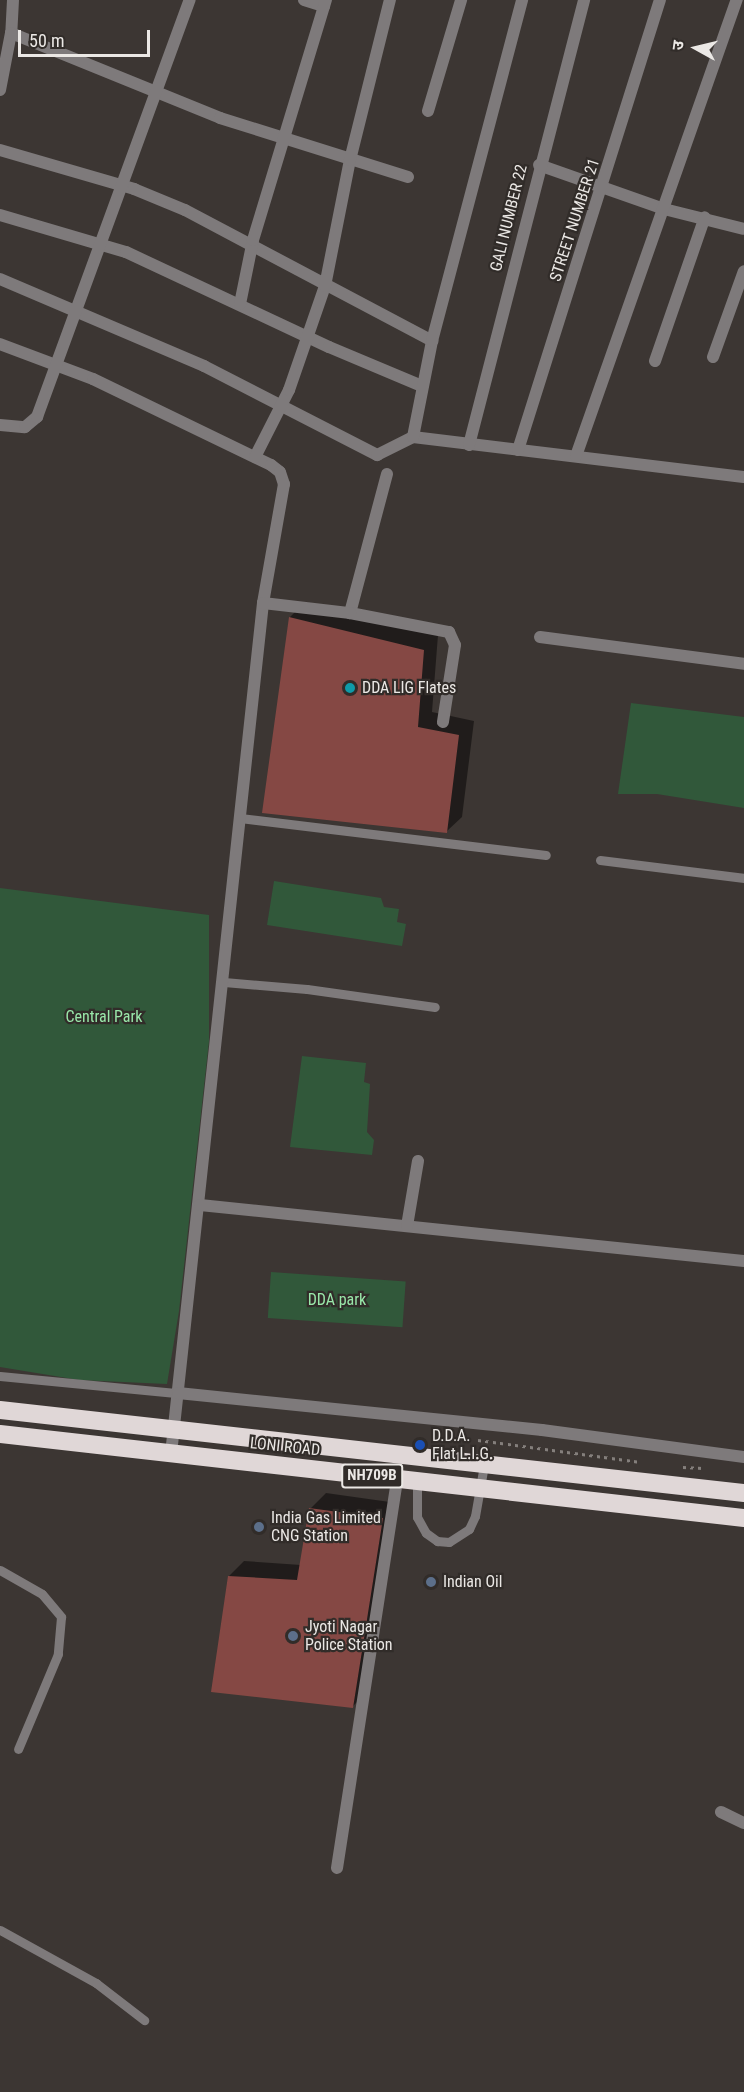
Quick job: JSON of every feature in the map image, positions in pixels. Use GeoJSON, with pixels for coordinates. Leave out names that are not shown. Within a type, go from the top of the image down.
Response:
{"type":"FeatureCollection","features":[{"type":"Feature","properties":{"kind":"highway","name":"LONI ROAD"},"geometry":{"type":"LineString","coordinates":[[0,1410],[744,1493]]}},
{"type":"Feature","properties":{"kind":"highway","name":"LONI ROAD"},"geometry":{"type":"LineString","coordinates":[[0,1434],[744,1518]]}},
{"type":"Feature","properties":{"kind":"street"},"geometry":{"type":"LineString","coordinates":[[0,90],[11,33],[13,0]]}},
{"type":"Feature","properties":{"kind":"street"},"geometry":{"type":"LineString","coordinates":[[0,425],[25,427],[37,417],[120,184],[190,0]]}},
{"type":"Feature","properties":{"kind":"street"},"geometry":{"type":"LineString","coordinates":[[240,304],[252,246],[325,3],[304,0]]}},
{"type":"Feature","properties":{"kind":"street"},"geometry":{"type":"LineString","coordinates":[[255,457],[289,390],[325,286],[350,160],[390,0]]}},
{"type":"Feature","properties":{"kind":"street"},"geometry":{"type":"LineString","coordinates":[[428,111],[461,0]]}},
{"type":"Feature","properties":{"kind":"street"},"geometry":{"type":"LineString","coordinates":[[413,437],[432,340],[522,0]]}},
{"type":"Feature","properties":{"kind":"street","name":"GALI NUMBER 22"},"geometry":{"type":"LineString","coordinates":[[469,445],[539,165],[584,0]]}},
{"type":"Feature","properties":{"kind":"street","name":"STREET NUMBER 21"},"geometry":{"type":"LineString","coordinates":[[518,450],[604,188],[660,0]]}},
{"type":"Feature","properties":{"kind":"street"},"geometry":{"type":"LineString","coordinates":[[576,456],[737,0]]}},
{"type":"Feature","properties":{"kind":"street"},"geometry":{"type":"LineString","coordinates":[[11,33],[220,118],[408,177]]}},
{"type":"Feature","properties":{"kind":"street"},"geometry":{"type":"LineString","coordinates":[[0,150],[120,184],[185,210],[325,286],[432,340]]}},
{"type":"Feature","properties":{"kind":"street"},"geometry":{"type":"LineString","coordinates":[[539,165],[664,209],[705,217],[744,229]]}},
{"type":"Feature","properties":{"kind":"street"},"geometry":{"type":"LineString","coordinates":[[0,215],[126,252],[308,337],[422,386]]}},
{"type":"Feature","properties":{"kind":"street"},"geometry":{"type":"LineString","coordinates":[[655,361],[705,217]]}},
{"type":"Feature","properties":{"kind":"street"},"geometry":{"type":"LineString","coordinates":[[713,357],[744,271]]}},
{"type":"Feature","properties":{"kind":"street"},"geometry":{"type":"LineString","coordinates":[[0,279],[280,404],[377,455],[413,437],[744,477]]}},
{"type":"Feature","properties":{"kind":"street"},"geometry":{"type":"LineString","coordinates":[[0,344],[55,364],[255,457],[280,472],[284,484],[263,603],[200,1205],[171,1454]]}},
{"type":"Feature","properties":{"kind":"street"},"geometry":{"type":"LineString","coordinates":[[350,613],[387,474]]}},
{"type":"Feature","properties":{"kind":"street"},"geometry":{"type":"LineString","coordinates":[[263,603],[350,613],[449,632],[455,645],[443,722]]}},
{"type":"Feature","properties":{"kind":"street"},"geometry":{"type":"LineString","coordinates":[[540,637],[744,664]]}},
{"type":"Feature","properties":{"kind":"street"},"geometry":{"type":"LineString","coordinates":[[407,1226],[418,1161]]}},
{"type":"Feature","properties":{"kind":"street"},"geometry":{"type":"LineString","coordinates":[[200,1205],[744,1261]]}},
{"type":"Feature","properties":{"kind":"street"},"geometry":{"type":"LineString","coordinates":[[178,1393],[542,1430],[744,1456]]}},
{"type":"Feature","properties":{"kind":"street"},"geometry":{"type":"LineString","coordinates":[[337,1868],[397,1479]]}},
{"type":"Feature","properties":{"kind":"street"},"geometry":{"type":"LineString","coordinates":[[721,1812],[744,1823]]}},
{"type":"Feature","properties":{"kind":"lane"},"geometry":{"type":"LineString","coordinates":[[240,818],[546,855]]}},
{"type":"Feature","properties":{"kind":"lane"},"geometry":{"type":"LineString","coordinates":[[600,860],[744,878]]}},
{"type":"Feature","properties":{"kind":"lane"},"geometry":{"type":"LineString","coordinates":[[224,982],[307,988],[435,1007]]}},
{"type":"Feature","properties":{"kind":"lane"},"geometry":{"type":"LineString","coordinates":[[0,1376],[178,1393]]}},
{"type":"Feature","properties":{"kind":"lane"},"geometry":{"type":"LineString","coordinates":[[417,1481],[417,1517],[426,1533],[437,1541],[449,1542],[469,1529],[481,1488],[484,1464]]}},
{"type":"Feature","properties":{"kind":"lane"},"geometry":{"type":"LineString","coordinates":[[0,1570],[42,1594],[60,1617],[58,1654],[18,1749]]}},
{"type":"Feature","properties":{"kind":"lane"},"geometry":{"type":"LineString","coordinates":[[0,1930],[96,1983],[144,2020]]}},
{"type":"Feature","properties":{"kind":"path"},"geometry":{"type":"LineString","coordinates":[[475,1440],[649,1463]]}},
{"type":"Feature","properties":{"kind":"path"},"geometry":{"type":"LineString","coordinates":[[672,1466],[713,1469]]}},
{"type":"Feature","properties":{"kind":"green space"},"geometry":{"type":"Polygon","coordinates":[[[631,703],[744,717],[744,808],[657,794],[618,794],[631,703]]]}},
{"type":"Feature","properties":{"kind":"green space"},"geometry":{"type":"Polygon","coordinates":[[[274,881],[381,898],[384,907],[399,909],[397,922],[406,924],[402,946],[267,925],[274,881]]]}},
{"type":"Feature","properties":{"kind":"green space","name":"Central Park"},"geometry":{"type":"Polygon","coordinates":[[[0,888],[209,915],[209,1041],[179,1311],[167,1384],[79,1380],[0,1367],[0,888]]]}},
{"type":"Feature","properties":{"kind":"green space"},"geometry":{"type":"Polygon","coordinates":[[[302,1056],[366,1063],[364,1082],[370,1084],[367,1132],[374,1140],[372,1155],[290,1147],[302,1056]]]}},
{"type":"Feature","properties":{"kind":"green space","name":"DDA park"},"geometry":{"type":"Polygon","coordinates":[[[271,1272],[406,1281],[402,1327],[268,1318],[271,1272]]]}},
{"type":"Feature","properties":{"kind":"building","name":"DDA LIG Flates"},"geometry":{"type":"Polygon","coordinates":[[[289,617],[424,650],[418,727],[459,735],[447,833],[262,813],[289,617]]]}},
{"type":"Feature","properties":{"kind":"building","name":"Jyoti Nagar Police Station"},"geometry":{"type":"Polygon","coordinates":[[[309,1508],[383,1518],[353,1708],[211,1692],[228,1576],[297,1580],[309,1508]]]}},
{"type":"Feature","properties":{"kind":"place","name":"DDA LIG Flates"},"geometry":{"type":"Point","coordinates":[350,688]}},
{"type":"Feature","properties":{"kind":"place","name":"D.D.A. Flat L.I.G."},"geometry":{"type":"Point","coordinates":[420,1445]}},
{"type":"Feature","properties":{"kind":"place","name":"India Gas Limited CNG Station"},"geometry":{"type":"Point","coordinates":[259,1527]}},
{"type":"Feature","properties":{"kind":"place","name":"Indian Oil"},"geometry":{"type":"Point","coordinates":[431,1582]}},
{"type":"Feature","properties":{"kind":"place","name":"Jyoti Nagar Police Station"},"geometry":{"type":"Point","coordinates":[293,1636]}}]}
